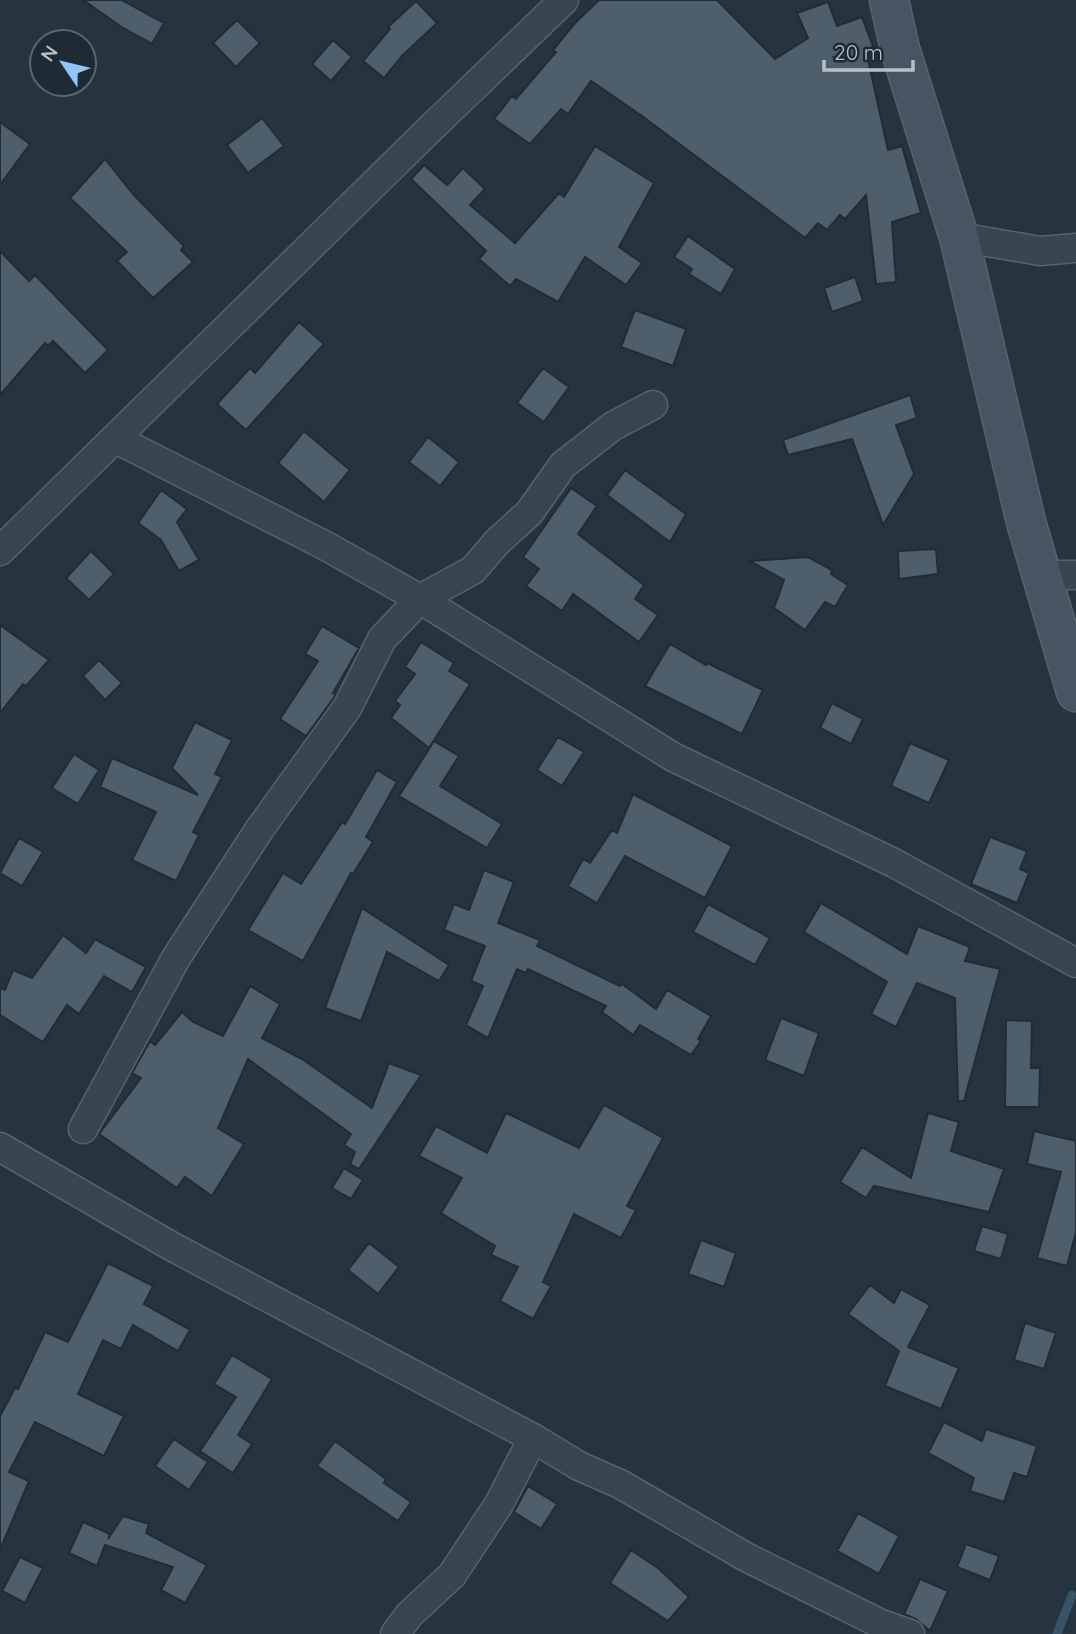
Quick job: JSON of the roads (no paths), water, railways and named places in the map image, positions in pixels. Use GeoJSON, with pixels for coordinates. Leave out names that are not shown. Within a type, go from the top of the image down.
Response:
{"type":"FeatureCollection","features":[{"type":"Feature","properties":{"kind":"main road"},"geometry":{"type":"LineString","coordinates":[[888,0],[900,49],[959,237],[1026,522],[1059,575],[1076,692]]}},
{"type":"Feature","properties":{"kind":"street"},"geometry":{"type":"LineString","coordinates":[[0,551],[565,0]]}},
{"type":"Feature","properties":{"kind":"street"},"geometry":{"type":"LineString","coordinates":[[959,237],[1040,251],[1076,248]]}},
{"type":"Feature","properties":{"kind":"street"},"geometry":{"type":"LineString","coordinates":[[83,1129],[176,958],[285,792],[347,708],[382,639],[420,599],[473,570],[497,542],[529,513],[563,465],[613,426],[653,405]]}},
{"type":"Feature","properties":{"kind":"street"},"geometry":{"type":"LineString","coordinates":[[116,439],[326,546],[420,599],[673,757],[894,863],[1076,963]]}},
{"type":"Feature","properties":{"kind":"street"},"geometry":{"type":"LineString","coordinates":[[0,1147],[171,1246],[533,1438],[579,1466],[620,1484],[746,1557],[881,1624],[911,1634]]}},
{"type":"Feature","properties":{"kind":"street"},"geometry":{"type":"LineString","coordinates":[[395,1634],[409,1615],[452,1575],[499,1504],[533,1438]]}},
{"type":"Feature","properties":{"kind":"waterway"},"geometry":{"type":"LineString","coordinates":[[1057,1634],[1072,1595]]}}]}
